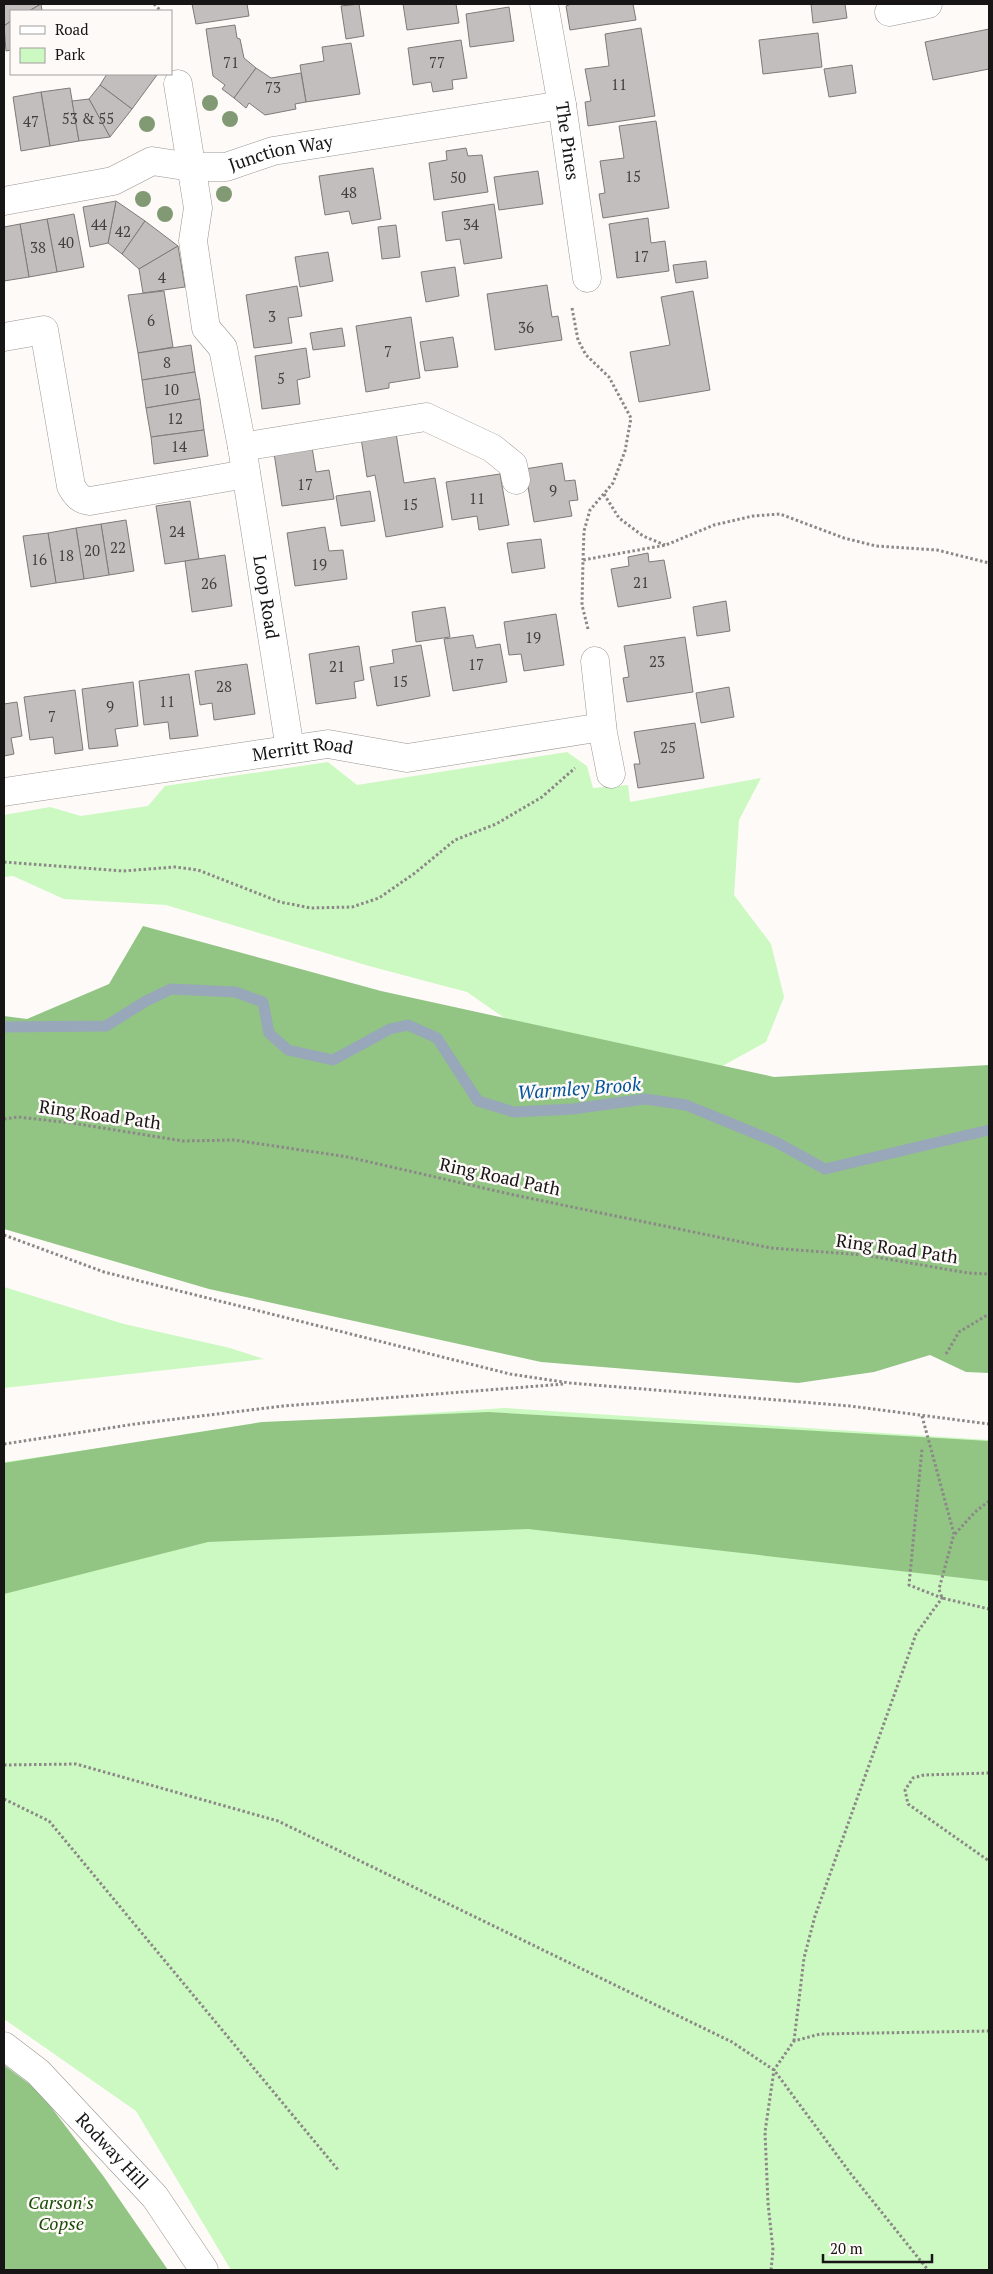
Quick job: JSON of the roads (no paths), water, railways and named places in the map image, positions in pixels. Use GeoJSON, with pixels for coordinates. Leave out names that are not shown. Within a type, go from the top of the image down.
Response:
{"type":"FeatureCollection","features":[{"type":"Feature","properties":{"kind":"street","name":"The Pines"},"geometry":{"type":"LineString","coordinates":[[544,4],[562,105],[587,278]]}},
{"type":"Feature","properties":{"kind":"street"},"geometry":{"type":"LineString","coordinates":[[889,12],[928,4]]}},
{"type":"Feature","properties":{"kind":"street","name":"Loop Road"},"geometry":{"type":"LineString","coordinates":[[178,84],[198,208],[192,241],[206,328],[223,348],[242,447],[290,748]]}},
{"type":"Feature","properties":{"kind":"street","name":"Junction Way"},"geometry":{"type":"LineString","coordinates":[[4,201],[113,181],[152,161],[191,167],[226,167],[273,151],[562,105]]}},
{"type":"Feature","properties":{"kind":"street"},"geometry":{"type":"LineString","coordinates":[[4,337],[44,330],[71,486],[82,500],[90,501],[246,474]]}},
{"type":"Feature","properties":{"kind":"street"},"geometry":{"type":"LineString","coordinates":[[242,447],[426,417],[492,448],[513,465],[516,480]]}},
{"type":"Feature","properties":{"kind":"street"},"geometry":{"type":"LineString","coordinates":[[595,661],[603,730],[611,774]]}},
{"type":"Feature","properties":{"kind":"street","name":"Merritt Road"},"geometry":{"type":"LineString","coordinates":[[4,792],[290,748],[328,744],[408,758],[603,730]]}},
{"type":"Feature","properties":{"kind":"street","name":"Rodway Hill"},"geometry":{"type":"LineString","coordinates":[[4,2046],[38,2072],[155,2196],[204,2270]]}},
{"type":"Feature","properties":{"kind":"waterway","name":"Warmley Brook"},"geometry":{"type":"LineString","coordinates":[[4,1027],[106,1026],[146,1001],[171,989],[235,992],[263,1002],[269,1033],[288,1050],[333,1060],[390,1029],[408,1025],[437,1038],[478,1101],[514,1112],[572,1109],[645,1099],[686,1105],[776,1142],[825,1169],[989,1130]]}},
{"type":"Feature","properties":{"kind":"park label","name":"Carson's Copse"},"geometry":{"type":"Point","coordinates":[61,2213]}}]}
